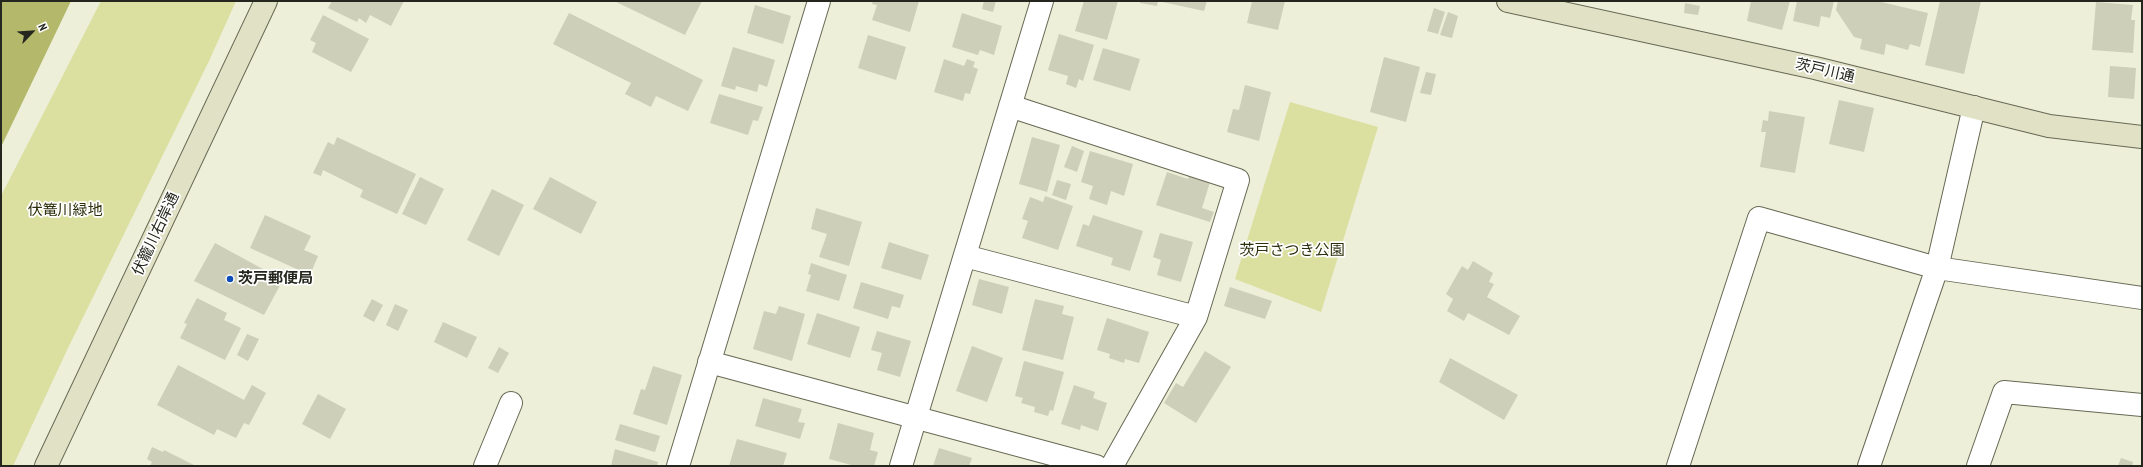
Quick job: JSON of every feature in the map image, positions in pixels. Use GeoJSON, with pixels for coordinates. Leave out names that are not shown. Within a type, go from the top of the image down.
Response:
{"type":"FeatureCollection","features":[{"type":"Feature","properties":{"kind":"street","name":"伏籠川右岸通"},"geometry":{"type":"LineString","coordinates":[[46,466],[266,1]]}},
{"type":"Feature","properties":{"kind":"street"},"geometry":{"type":"LineString","coordinates":[[678,466],[819,1]]}},
{"type":"Feature","properties":{"kind":"street"},"geometry":{"type":"LineString","coordinates":[[901,466],[1042,1]]}},
{"type":"Feature","properties":{"kind":"street","name":"茨戸川通"},"geometry":{"type":"LineString","coordinates":[[1508,1],[1815,68],[2049,126],[2142,137]]}},
{"type":"Feature","properties":{"kind":"street"},"geometry":{"type":"LineString","coordinates":[[1010,106],[1238,180],[1196,317],[1112,466]]}},
{"type":"Feature","properties":{"kind":"street"},"geometry":{"type":"LineString","coordinates":[[1869,466],[1937,268],[1974,107]]}},
{"type":"Feature","properties":{"kind":"street"},"geometry":{"type":"LineString","coordinates":[[1678,466],[1759,218],[1937,268],[2142,298]]}},
{"type":"Feature","properties":{"kind":"street"},"geometry":{"type":"LineString","coordinates":[[965,256],[1196,317]]}},
{"type":"Feature","properties":{"kind":"street"},"geometry":{"type":"LineString","coordinates":[[709,362],[1096,466]]}},
{"type":"Feature","properties":{"kind":"street"},"geometry":{"type":"LineString","coordinates":[[1978,466],[2004,392],[2142,405]]}},
{"type":"Feature","properties":{"kind":"street"},"geometry":{"type":"LineString","coordinates":[[485,466],[511,403]]}},
{"type":"Feature","properties":{"kind":"green space","name":"伏篭川緑地"},"geometry":{"type":"Polygon","coordinates":[[[101,1],[236,1],[209,61],[68,348],[13,466],[1,466],[1,196],[101,1]]]}},
{"type":"Feature","properties":{"kind":"green space","name":"茨戸さつき公園"},"geometry":{"type":"Polygon","coordinates":[[[1290,102],[1378,127],[1321,312],[1235,279],[1290,102]]]}},
{"type":"Feature","properties":{"kind":"shaded area"},"geometry":{"type":"Polygon","coordinates":[[[1,1],[71,1],[1,147],[1,1]]]}},
{"type":"Feature","properties":{"kind":"building"},"geometry":{"type":"Polygon","coordinates":[[[332,1],[404,1],[391,26],[370,15],[366,23],[359,18],[357,22],[328,8],[332,1]]]}},
{"type":"Feature","properties":{"kind":"building"},"geometry":{"type":"Polygon","coordinates":[[[614,1],[702,1],[685,35],[614,1]]]}},
{"type":"Feature","properties":{"kind":"building"},"geometry":{"type":"Polygon","coordinates":[[[873,1],[919,1],[910,32],[872,20],[877,5],[872,4],[873,1]]]}},
{"type":"Feature","properties":{"kind":"building"},"geometry":{"type":"Polygon","coordinates":[[[984,1],[996,1],[993,12],[982,9],[984,1]]]}},
{"type":"Feature","properties":{"kind":"building"},"geometry":{"type":"Polygon","coordinates":[[[1084,1],[1118,1],[1107,40],[1075,31],[1084,1]]]}},
{"type":"Feature","properties":{"kind":"building"},"geometry":{"type":"Polygon","coordinates":[[[1140,1],[1158,1],[1157,6],[1140,3],[1140,1]]]}},
{"type":"Feature","properties":{"kind":"building"},"geometry":{"type":"Polygon","coordinates":[[[1158,1],[1207,1],[1204,11],[1158,1]]]}},
{"type":"Feature","properties":{"kind":"building"},"geometry":{"type":"Polygon","coordinates":[[[1252,1],[1285,1],[1278,30],[1247,23],[1252,1]]]}},
{"type":"Feature","properties":{"kind":"building"},"geometry":{"type":"Polygon","coordinates":[[[1751,1],[1790,1],[1782,30],[1747,21],[1751,1]]]}},
{"type":"Feature","properties":{"kind":"building"},"geometry":{"type":"Polygon","coordinates":[[[1797,1],[1834,1],[1830,18],[1821,16],[1819,27],[1793,21],[1797,1]]]}},
{"type":"Feature","properties":{"kind":"building"},"geometry":{"type":"Polygon","coordinates":[[[1838,1],[1877,1],[1928,13],[1920,47],[1910,44],[1908,50],[1886,44],[1884,55],[1860,49],[1862,39],[1854,37],[1836,10],[1838,1]]]}},
{"type":"Feature","properties":{"kind":"building"},"geometry":{"type":"Polygon","coordinates":[[[1940,1],[1981,1],[1964,74],[1925,65],[1940,1]]]}},
{"type":"Feature","properties":{"kind":"building"},"geometry":{"type":"Polygon","coordinates":[[[2096,2],[2133,5],[2131,20],[2135,20],[2133,53],[2092,50],[2096,2]]]}},
{"type":"Feature","properties":{"kind":"building"},"geometry":{"type":"Polygon","coordinates":[[[1685,3],[1700,6],[1698,15],[1684,13],[1685,3]]]}},
{"type":"Feature","properties":{"kind":"building"},"geometry":{"type":"Polygon","coordinates":[[[755,5],[791,16],[783,44],[747,33],[755,5]]]}},
{"type":"Feature","properties":{"kind":"building"},"geometry":{"type":"Polygon","coordinates":[[[1434,8],[1445,12],[1438,34],[1427,31],[1434,8]]]}},
{"type":"Feature","properties":{"kind":"building"},"geometry":{"type":"Polygon","coordinates":[[[1448,12],[1458,16],[1452,38],[1440,35],[1448,12]]]}},
{"type":"Feature","properties":{"kind":"building"},"geometry":{"type":"Polygon","coordinates":[[[569,13],[703,80],[688,111],[656,96],[651,107],[625,94],[631,83],[553,44],[569,13]]]}},
{"type":"Feature","properties":{"kind":"building"},"geometry":{"type":"Polygon","coordinates":[[[962,13],[1002,26],[994,55],[980,50],[978,55],[952,47],[962,13]]]}},
{"type":"Feature","properties":{"kind":"building"},"geometry":{"type":"Polygon","coordinates":[[[323,15],[369,39],[351,72],[312,52],[316,43],[310,40],[323,15]]]}},
{"type":"Feature","properties":{"kind":"building"},"geometry":{"type":"Polygon","coordinates":[[[1059,34],[1094,45],[1083,81],[1079,79],[1076,88],[1066,84],[1068,76],[1048,70],[1059,34]]]}},
{"type":"Feature","properties":{"kind":"building"},"geometry":{"type":"Polygon","coordinates":[[[868,35],[906,47],[896,80],[858,68],[868,35]]]}},
{"type":"Feature","properties":{"kind":"building"},"geometry":{"type":"Polygon","coordinates":[[[733,47],[775,60],[767,87],[759,84],[757,92],[736,86],[735,90],[721,86],[733,47]]]}},
{"type":"Feature","properties":{"kind":"building"},"geometry":{"type":"Polygon","coordinates":[[[1103,48],[1140,59],[1130,91],[1093,80],[1103,48]]]}},
{"type":"Feature","properties":{"kind":"building"},"geometry":{"type":"Polygon","coordinates":[[[1384,57],[1420,67],[1406,122],[1370,112],[1384,57]]]}},
{"type":"Feature","properties":{"kind":"building"},"geometry":{"type":"Polygon","coordinates":[[[944,59],[964,66],[967,59],[975,62],[973,67],[978,69],[970,94],[965,93],[963,101],[934,92],[944,59]]]}},
{"type":"Feature","properties":{"kind":"building"},"geometry":{"type":"Polygon","coordinates":[[[2110,66],[2136,68],[2134,99],[2108,97],[2110,66]]]}},
{"type":"Feature","properties":{"kind":"building"},"geometry":{"type":"Polygon","coordinates":[[[1426,72],[1436,74],[1431,95],[1420,93],[1426,72]]]}},
{"type":"Feature","properties":{"kind":"building"},"geometry":{"type":"Polygon","coordinates":[[[1245,85],[1271,92],[1259,141],[1227,132],[1233,109],[1239,110],[1245,85]]]}},
{"type":"Feature","properties":{"kind":"building"},"geometry":{"type":"Polygon","coordinates":[[[719,94],[763,107],[758,121],[753,120],[748,135],[710,123],[719,94]]]}},
{"type":"Feature","properties":{"kind":"building"},"geometry":{"type":"Polygon","coordinates":[[[1839,100],[1874,108],[1864,152],[1829,144],[1839,100]]]}},
{"type":"Feature","properties":{"kind":"building"},"geometry":{"type":"Polygon","coordinates":[[[1769,111],[1805,117],[1795,173],[1760,167],[1766,132],[1761,132],[1763,120],[1768,121],[1769,111]]]}},
{"type":"Feature","properties":{"kind":"building"},"geometry":{"type":"Polygon","coordinates":[[[337,137],[416,174],[397,214],[360,197],[363,190],[323,170],[321,176],[313,173],[328,142],[334,145],[337,137]]]}},
{"type":"Feature","properties":{"kind":"building"},"geometry":{"type":"Polygon","coordinates":[[[1032,137],[1060,145],[1047,192],[1019,184],[1032,137]]]}},
{"type":"Feature","properties":{"kind":"building"},"geometry":{"type":"Polygon","coordinates":[[[1072,146],[1084,151],[1077,172],[1064,167],[1072,146]]]}},
{"type":"Feature","properties":{"kind":"building"},"geometry":{"type":"Polygon","coordinates":[[[1090,151],[1133,164],[1124,196],[1111,191],[1107,205],[1089,199],[1093,186],[1081,182],[1090,151]]]}},
{"type":"Feature","properties":{"kind":"building"},"geometry":{"type":"Polygon","coordinates":[[[1167,172],[1188,179],[1189,175],[1210,182],[1202,208],[1214,212],[1210,222],[1156,205],[1167,172]]]}},
{"type":"Feature","properties":{"kind":"building"},"geometry":{"type":"Polygon","coordinates":[[[420,177],[444,189],[426,225],[402,214],[420,177]]]}},
{"type":"Feature","properties":{"kind":"building"},"geometry":{"type":"Polygon","coordinates":[[[550,177],[597,202],[581,234],[533,209],[550,177]]]}},
{"type":"Feature","properties":{"kind":"building"},"geometry":{"type":"Polygon","coordinates":[[[1057,180],[1071,184],[1066,200],[1052,195],[1057,180]]]}},
{"type":"Feature","properties":{"kind":"building"},"geometry":{"type":"Polygon","coordinates":[[[492,189],[524,205],[499,256],[467,240],[492,189]]]}},
{"type":"Feature","properties":{"kind":"building"},"geometry":{"type":"Polygon","coordinates":[[[1045,196],[1073,206],[1058,250],[1022,238],[1028,221],[1022,219],[1030,197],[1043,202],[1045,196]]]}},
{"type":"Feature","properties":{"kind":"building"},"geometry":{"type":"Polygon","coordinates":[[[816,208],[862,222],[849,266],[819,257],[827,234],[811,229],[816,208]]]}},
{"type":"Feature","properties":{"kind":"building"},"geometry":{"type":"Polygon","coordinates":[[[265,215],[311,236],[304,250],[318,256],[310,275],[250,248],[265,215]]]}},
{"type":"Feature","properties":{"kind":"building"},"geometry":{"type":"Polygon","coordinates":[[[1093,215],[1143,231],[1130,271],[1111,265],[1113,258],[1076,246],[1083,224],[1089,226],[1093,215]]]}},
{"type":"Feature","properties":{"kind":"building"},"geometry":{"type":"Polygon","coordinates":[[[1160,233],[1193,242],[1181,282],[1157,275],[1161,260],[1153,257],[1160,233]]]}},
{"type":"Feature","properties":{"kind":"building"},"geometry":{"type":"Polygon","coordinates":[[[889,242],[929,255],[921,280],[881,268],[889,242]]]}},
{"type":"Feature","properties":{"kind":"building"},"geometry":{"type":"Polygon","coordinates":[[[215,243],[283,280],[264,315],[194,281],[215,243]]]}},
{"type":"Feature","properties":{"kind":"building"},"geometry":{"type":"Polygon","coordinates":[[[1473,261],[1493,273],[1489,282],[1494,284],[1487,297],[1520,316],[1509,335],[1468,313],[1464,321],[1447,311],[1453,299],[1446,294],[1462,266],[1468,270],[1473,261]]]}},
{"type":"Feature","properties":{"kind":"building"},"geometry":{"type":"Polygon","coordinates":[[[811,263],[847,275],[839,301],[806,291],[811,275],[808,274],[811,263]]]}},
{"type":"Feature","properties":{"kind":"building"},"geometry":{"type":"Polygon","coordinates":[[[979,279],[1009,287],[1002,314],[972,305],[979,279]]]}},
{"type":"Feature","properties":{"kind":"building"},"geometry":{"type":"Polygon","coordinates":[[[861,282],[904,295],[900,308],[892,306],[888,319],[853,308],[861,282]]]}},
{"type":"Feature","properties":{"kind":"building"},"geometry":{"type":"Polygon","coordinates":[[[1230,287],[1272,301],[1265,319],[1224,306],[1230,287]]]}},
{"type":"Feature","properties":{"kind":"building"},"geometry":{"type":"Polygon","coordinates":[[[197,298],[227,313],[224,320],[241,328],[225,360],[180,338],[187,324],[184,323],[197,298]]]}},
{"type":"Feature","properties":{"kind":"building"},"geometry":{"type":"Polygon","coordinates":[[[372,299],[383,305],[374,322],[363,316],[372,299]]]}},
{"type":"Feature","properties":{"kind":"building"},"geometry":{"type":"Polygon","coordinates":[[[1035,299],[1064,306],[1062,314],[1074,317],[1063,360],[1022,350],[1035,299]]]}},
{"type":"Feature","properties":{"kind":"building"},"geometry":{"type":"Polygon","coordinates":[[[395,304],[408,310],[398,331],[386,325],[395,304]]]}},
{"type":"Feature","properties":{"kind":"building"},"geometry":{"type":"Polygon","coordinates":[[[779,306],[805,314],[792,361],[753,349],[764,311],[776,314],[779,306]]]}},
{"type":"Feature","properties":{"kind":"building"},"geometry":{"type":"Polygon","coordinates":[[[817,313],[860,327],[850,358],[807,344],[817,313]]]}},
{"type":"Feature","properties":{"kind":"building"},"geometry":{"type":"Polygon","coordinates":[[[1107,318],[1149,332],[1139,363],[1125,359],[1124,363],[1109,358],[1110,354],[1097,350],[1107,318]]]}},
{"type":"Feature","properties":{"kind":"building"},"geometry":{"type":"Polygon","coordinates":[[[443,322],[477,337],[467,358],[434,342],[443,322]]]}},
{"type":"Feature","properties":{"kind":"building"},"geometry":{"type":"Polygon","coordinates":[[[877,331],[911,341],[900,377],[877,370],[882,353],[871,350],[877,331]]]}},
{"type":"Feature","properties":{"kind":"building"},"geometry":{"type":"Polygon","coordinates":[[[247,334],[259,339],[248,361],[237,355],[247,334]]]}},
{"type":"Feature","properties":{"kind":"building"},"geometry":{"type":"Polygon","coordinates":[[[972,346],[1003,358],[987,402],[956,391],[972,346]]]}},
{"type":"Feature","properties":{"kind":"building"},"geometry":{"type":"Polygon","coordinates":[[[499,347],[509,353],[498,373],[488,368],[499,347]]]}},
{"type":"Feature","properties":{"kind":"building"},"geometry":{"type":"Polygon","coordinates":[[[1205,351],[1231,367],[1196,423],[1164,403],[1176,383],[1183,387],[1205,351]]]}},
{"type":"Feature","properties":{"kind":"building"},"geometry":{"type":"Polygon","coordinates":[[[1450,358],[1518,395],[1504,420],[1439,382],[1450,358]]]}},
{"type":"Feature","properties":{"kind":"building"},"geometry":{"type":"Polygon","coordinates":[[[1024,361],[1064,372],[1053,411],[1050,410],[1048,416],[1034,412],[1035,407],[1021,403],[1023,398],[1015,396],[1024,361]]]}},
{"type":"Feature","properties":{"kind":"building"},"geometry":{"type":"Polygon","coordinates":[[[178,365],[244,400],[252,385],[266,393],[249,425],[244,423],[236,438],[217,429],[214,435],[157,405],[178,365]]]}},
{"type":"Feature","properties":{"kind":"building"},"geometry":{"type":"Polygon","coordinates":[[[653,366],[682,375],[667,425],[633,414],[641,389],[645,390],[653,366]]]}},
{"type":"Feature","properties":{"kind":"building"},"geometry":{"type":"Polygon","coordinates":[[[1074,385],[1095,392],[1093,398],[1107,403],[1098,431],[1081,425],[1080,430],[1061,424],[1074,385]]]}},
{"type":"Feature","properties":{"kind":"building"},"geometry":{"type":"Polygon","coordinates":[[[318,394],[346,409],[330,439],[302,424],[318,394]]]}},
{"type":"Feature","properties":{"kind":"building"},"geometry":{"type":"Polygon","coordinates":[[[763,398],[802,409],[798,422],[805,423],[800,439],[755,426],[763,398]]]}},
{"type":"Feature","properties":{"kind":"building"},"geometry":{"type":"Polygon","coordinates":[[[838,423],[874,433],[870,450],[878,452],[874,466],[855,466],[829,459],[838,423]]]}},
{"type":"Feature","properties":{"kind":"building"},"geometry":{"type":"Polygon","coordinates":[[[620,424],[660,436],[655,452],[615,440],[620,424]]]}},
{"type":"Feature","properties":{"kind":"building"},"geometry":{"type":"Polygon","coordinates":[[[737,439],[787,453],[783,466],[729,466],[737,439]]]}},
{"type":"Feature","properties":{"kind":"building"},"geometry":{"type":"Polygon","coordinates":[[[152,447],[163,452],[164,450],[196,466],[150,466],[152,462],[147,459],[152,447]]]}},
{"type":"Feature","properties":{"kind":"building"},"geometry":{"type":"Polygon","coordinates":[[[939,448],[972,458],[969,466],[933,466],[939,448]]]}},
{"type":"Feature","properties":{"kind":"building"},"geometry":{"type":"Polygon","coordinates":[[[615,449],[658,462],[657,466],[611,466],[615,449]]]}},
{"type":"Feature","properties":{"kind":"building"},"geometry":{"type":"Polygon","coordinates":[[[2121,458],[2133,462],[2132,466],[2118,466],[2121,458]]]}},
{"type":"Feature","properties":{"kind":"place","name":"茨戸郵便局"},"geometry":{"type":"Point","coordinates":[230,279]}}]}
